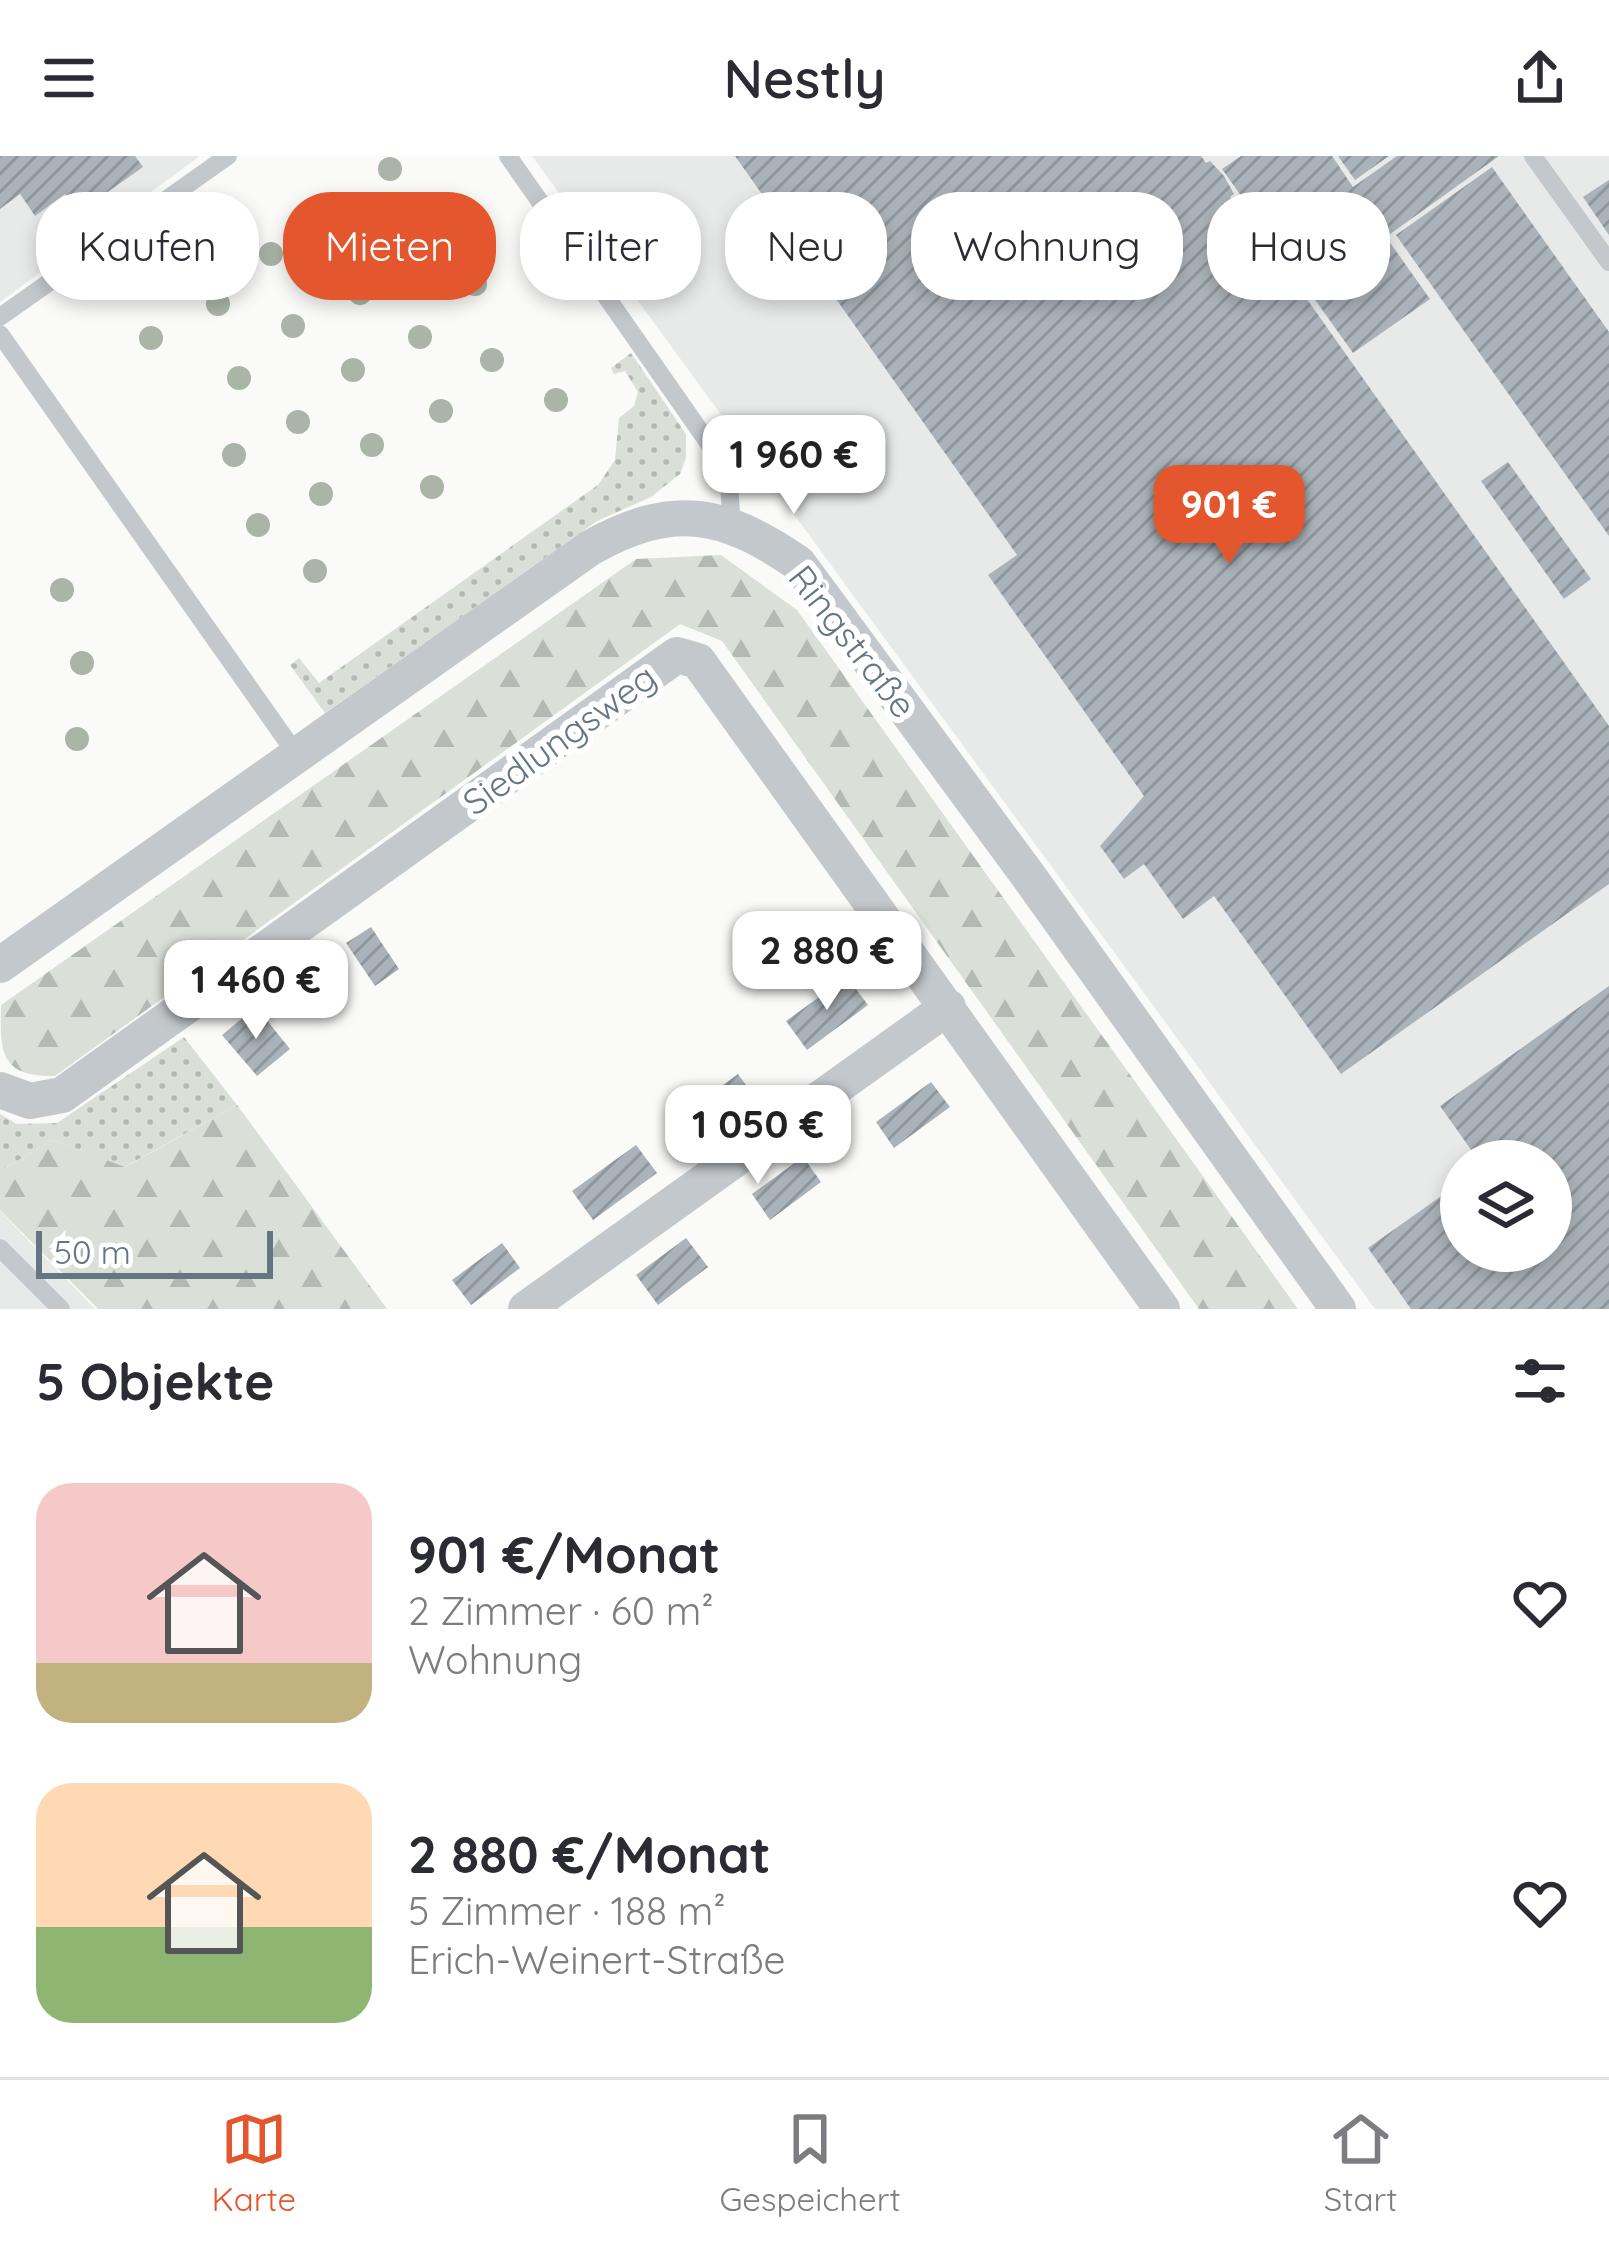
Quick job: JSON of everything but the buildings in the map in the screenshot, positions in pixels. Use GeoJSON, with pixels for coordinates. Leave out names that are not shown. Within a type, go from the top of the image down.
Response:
{"type":"FeatureCollection","features":[{"type":"Feature","properties":{"kind":"street","name":"Ringstraße"},"geometry":{"type":"LineString","coordinates":[[0,965],[617,533],[686,517],[733,525],[798,563],[842,619],[1338,1309]]}},
{"type":"Feature","properties":{"kind":"street","name":"Siedlungsweg"},"geometry":{"type":"LineString","coordinates":[[0,1090],[30,1101],[62,1095],[676,655],[698,662],[1162,1309]]}},
{"type":"Feature","properties":{"kind":"street"},"geometry":{"type":"LineString","coordinates":[[526,1309],[948,1007]]}},
{"type":"Feature","properties":{"kind":"lane"},"geometry":{"type":"LineString","coordinates":[[0,317],[228,156]]}},
{"type":"Feature","properties":{"kind":"lane"},"geometry":{"type":"LineString","coordinates":[[508,156],[719,458],[729,485],[733,525]]}},
{"type":"Feature","properties":{"kind":"lane"},"geometry":{"type":"LineString","coordinates":[[1533,156],[1609,262]]}},
{"type":"Feature","properties":{"kind":"lane"},"geometry":{"type":"LineString","coordinates":[[0,334],[296,754]]}},
{"type":"Feature","properties":{"kind":"lane"},"geometry":{"type":"LineString","coordinates":[[0,1248],[61,1309]]}},
{"type":"Feature","properties":{"kind":"shaded area"},"geometry":{"type":"Polygon","coordinates":[[[0,156],[200,156],[151,192],[36,192],[36,276],[0,302],[0,156]]]}},
{"type":"Feature","properties":{"kind":"shaded area"},"geometry":{"type":"Polygon","coordinates":[[[532,156],[1609,156],[1609,1309],[1375,1309],[637,300],[701,300],[701,192],[558,192],[532,156]]]}},
{"type":"Feature","properties":{"kind":"shaded area"},"geometry":{"type":"Polygon","coordinates":[[[0,1211],[95,1309],[0,1309],[0,1211]]]}},
{"type":"Feature","properties":{"kind":"green space"},"geometry":{"type":"Polygon","coordinates":[[[631,353],[686,434],[680,474],[651,497],[597,521],[325,713],[290,665],[299,658],[319,683],[598,485],[615,460],[619,418],[634,406],[638,392],[625,371],[614,374],[611,368],[631,353]]]}},
{"type":"Feature","properties":{"kind":"green space"},"geometry":{"type":"Polygon","coordinates":[[[721,555],[797,610],[1298,1309],[1199,1309],[722,641],[680,624],[55,1076],[23,1072],[7,1059],[1,1005],[636,559],[721,555]]]}},
{"type":"Feature","properties":{"kind":"green space"},"geometry":{"type":"Polygon","coordinates":[[[184,1037],[237,1105],[124,1167],[53,1140],[0,1171],[0,1114],[17,1124],[57,1123],[184,1037]]]}},
{"type":"Feature","properties":{"kind":"green space"},"geometry":{"type":"Polygon","coordinates":[[[237,1105],[387,1309],[98,1309],[0,1210],[0,1171],[53,1140],[125,1167],[237,1105]]]}}]}
